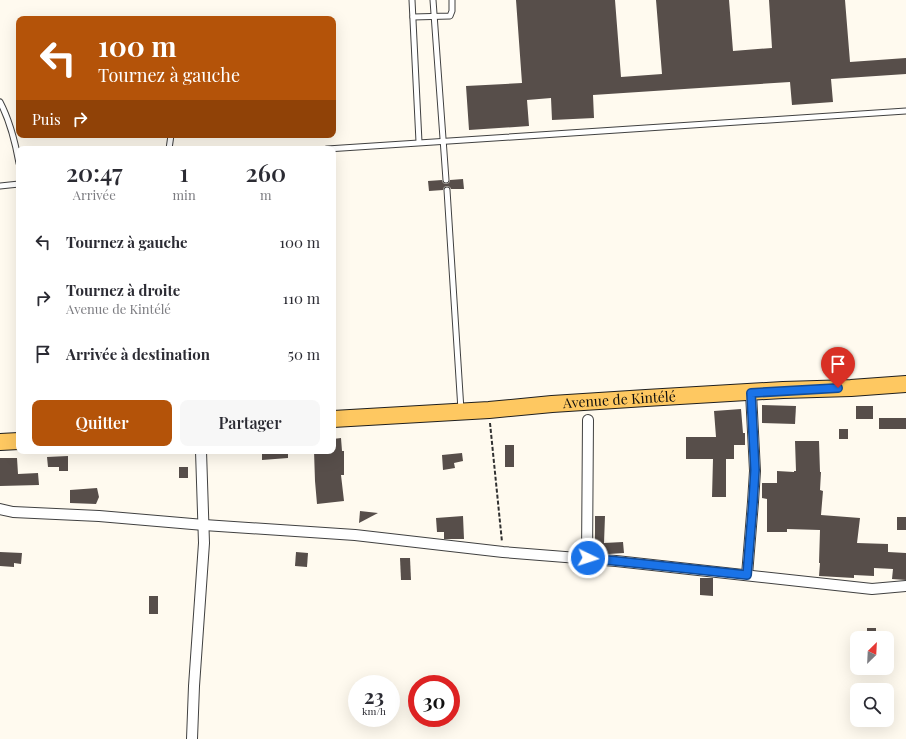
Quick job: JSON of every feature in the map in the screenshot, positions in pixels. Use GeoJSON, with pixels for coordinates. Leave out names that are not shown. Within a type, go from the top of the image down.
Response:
{"type":"FeatureCollection","features":[{"type":"Feature","properties":{"kind":"main road","name":"Avenue de Kintélé"},"geometry":{"type":"LineString","coordinates":[[336,420],[489,410],[638,398],[906,384]]}},
{"type":"Feature","properties":{"kind":"main road"},"geometry":{"type":"LineString","coordinates":[[0,442],[16,441]]}},
{"type":"Feature","properties":{"kind":"street"},"geometry":{"type":"LineString","coordinates":[[747,575],[755,470],[751,393]]}},
{"type":"Feature","properties":{"kind":"street"},"geometry":{"type":"LineString","coordinates":[[588,420],[588,558]]}},
{"type":"Feature","properties":{"kind":"street"},"geometry":{"type":"LineString","coordinates":[[192,739],[194,686],[204,543],[201,454]]}},
{"type":"Feature","properties":{"kind":"street"},"geometry":{"type":"LineString","coordinates":[[0,509],[13,512],[99,516],[204,525],[355,535],[503,552],[623,561],[872,589],[906,586]]}},
{"type":"Feature","properties":{"kind":"lane"},"geometry":{"type":"LineString","coordinates":[[412,0],[419,142]]}},
{"type":"Feature","properties":{"kind":"lane"},"geometry":{"type":"LineString","coordinates":[[433,0],[446,180]]}},
{"type":"Feature","properties":{"kind":"lane"},"geometry":{"type":"LineString","coordinates":[[413,17],[450,16],[452,11],[452,0]]}},
{"type":"Feature","properties":{"kind":"lane"},"geometry":{"type":"LineString","coordinates":[[0,102],[6,114],[16,147]]}},
{"type":"Feature","properties":{"kind":"lane"},"geometry":{"type":"LineString","coordinates":[[336,147],[906,111]]}},
{"type":"Feature","properties":{"kind":"lane"},"geometry":{"type":"LineString","coordinates":[[0,186],[16,184]]}},
{"type":"Feature","properties":{"kind":"lane"},"geometry":{"type":"LineString","coordinates":[[447,190],[461,412]]}},
{"type":"Feature","properties":{"kind":"path"},"geometry":{"type":"LineString","coordinates":[[489,410],[503,552]]}},
{"type":"Feature","properties":{"kind":"building"},"geometry":{"type":"Polygon","coordinates":[[[516,0],[615,0],[621,77],[662,74],[656,0],[729,0],[733,51],[772,48],[769,0],[845,0],[850,62],[906,58],[906,74],[831,79],[833,102],[792,105],[790,82],[593,95],[594,118],[552,120],[551,98],[527,100],[529,126],[469,130],[466,86],[522,83],[516,0]]]}},
{"type":"Feature","properties":{"kind":"building"},"geometry":{"type":"Polygon","coordinates":[[[463,179],[464,189],[451,189],[447,186],[444,187],[443,190],[429,191],[428,181],[442,180],[443,183],[446,184],[449,183],[450,180],[463,179]]]}},
{"type":"Feature","properties":{"kind":"building"},"geometry":{"type":"Polygon","coordinates":[[[762,405],[796,406],[795,424],[762,423],[762,405]]]}},
{"type":"Feature","properties":{"kind":"building"},"geometry":{"type":"Polygon","coordinates":[[[856,406],[873,406],[873,419],[856,419],[856,406]]]}},
{"type":"Feature","properties":{"kind":"building"},"geometry":{"type":"Polygon","coordinates":[[[741,409],[743,433],[745,433],[745,445],[734,445],[734,459],[726,459],[726,497],[712,497],[713,459],[686,459],[686,437],[716,437],[714,411],[741,409]]]}},
{"type":"Feature","properties":{"kind":"building"},"geometry":{"type":"Polygon","coordinates":[[[879,418],[906,418],[906,429],[879,429],[879,418]]]}},
{"type":"Feature","properties":{"kind":"building"},"geometry":{"type":"Polygon","coordinates":[[[839,429],[848,429],[848,439],[839,439],[839,429]]]}},
{"type":"Feature","properties":{"kind":"building"},"geometry":{"type":"Polygon","coordinates":[[[341,438],[342,451],[344,451],[344,475],[341,475],[344,501],[317,504],[314,454],[336,454],[336,439],[341,438]]]}},
{"type":"Feature","properties":{"kind":"building"},"geometry":{"type":"Polygon","coordinates":[[[795,441],[819,441],[821,472],[820,490],[823,491],[821,515],[860,518],[857,543],[888,544],[888,552],[906,553],[906,580],[892,579],[893,569],[874,568],[874,576],[854,575],[854,578],[819,576],[820,530],[787,529],[787,532],[767,532],[767,499],[762,498],[762,483],[777,483],[777,471],[796,471],[795,441]]]}},
{"type":"Feature","properties":{"kind":"building"},"geometry":{"type":"Polygon","coordinates":[[[505,445],[514,445],[514,467],[505,467],[505,445]]]}},
{"type":"Feature","properties":{"kind":"building"},"geometry":{"type":"Polygon","coordinates":[[[462,453],[463,461],[454,463],[455,468],[443,470],[442,455],[462,453]]]}},
{"type":"Feature","properties":{"kind":"building"},"geometry":{"type":"Polygon","coordinates":[[[262,454],[288,454],[288,458],[262,460],[262,454]]]}},
{"type":"Feature","properties":{"kind":"building"},"geometry":{"type":"Polygon","coordinates":[[[68,456],[68,471],[59,471],[59,467],[48,467],[47,457],[68,456]]]}},
{"type":"Feature","properties":{"kind":"building"},"geometry":{"type":"Polygon","coordinates":[[[0,458],[17,458],[18,474],[38,473],[39,485],[0,486],[0,458]]]}},
{"type":"Feature","properties":{"kind":"building"},"geometry":{"type":"Polygon","coordinates":[[[179,467],[188,467],[188,478],[179,478],[179,467]]]}},
{"type":"Feature","properties":{"kind":"building"},"geometry":{"type":"Polygon","coordinates":[[[97,488],[99,497],[96,504],[70,503],[70,490],[97,488]]]}},
{"type":"Feature","properties":{"kind":"building"},"geometry":{"type":"Polygon","coordinates":[[[360,511],[378,513],[359,523],[360,511]]]}},
{"type":"Feature","properties":{"kind":"building"},"geometry":{"type":"Polygon","coordinates":[[[463,516],[464,539],[444,539],[444,532],[437,532],[436,518],[463,516]]]}},
{"type":"Feature","properties":{"kind":"building"},"geometry":{"type":"Polygon","coordinates":[[[595,516],[605,516],[604,543],[623,542],[624,553],[595,553],[595,516]]]}},
{"type":"Feature","properties":{"kind":"building"},"geometry":{"type":"Polygon","coordinates":[[[897,517],[906,517],[906,530],[897,530],[897,517]]]}},
{"type":"Feature","properties":{"kind":"building"},"geometry":{"type":"Polygon","coordinates":[[[0,552],[22,553],[21,564],[14,563],[14,567],[0,566],[0,552]]]}},
{"type":"Feature","properties":{"kind":"building"},"geometry":{"type":"Polygon","coordinates":[[[296,552],[308,553],[307,567],[295,566],[296,552]]]}},
{"type":"Feature","properties":{"kind":"building"},"geometry":{"type":"Polygon","coordinates":[[[400,558],[410,558],[411,580],[401,580],[400,558]]]}},
{"type":"Feature","properties":{"kind":"building"},"geometry":{"type":"Polygon","coordinates":[[[700,578],[713,578],[713,596],[700,595],[700,578]]]}},
{"type":"Feature","properties":{"kind":"building"},"geometry":{"type":"Polygon","coordinates":[[[149,596],[158,596],[158,614],[149,614],[149,596]]]}},
{"type":"Feature","properties":{"kind":"building"},"geometry":{"type":"Polygon","coordinates":[[[867,628],[876,628],[876,631],[867,631],[867,628]]]}},
{"type":"Feature","properties":{"kind":"route"},"geometry":{"type":"LineString","coordinates":[[588,558],[747,575],[755,470],[751,393],[838,388]]}}]}
